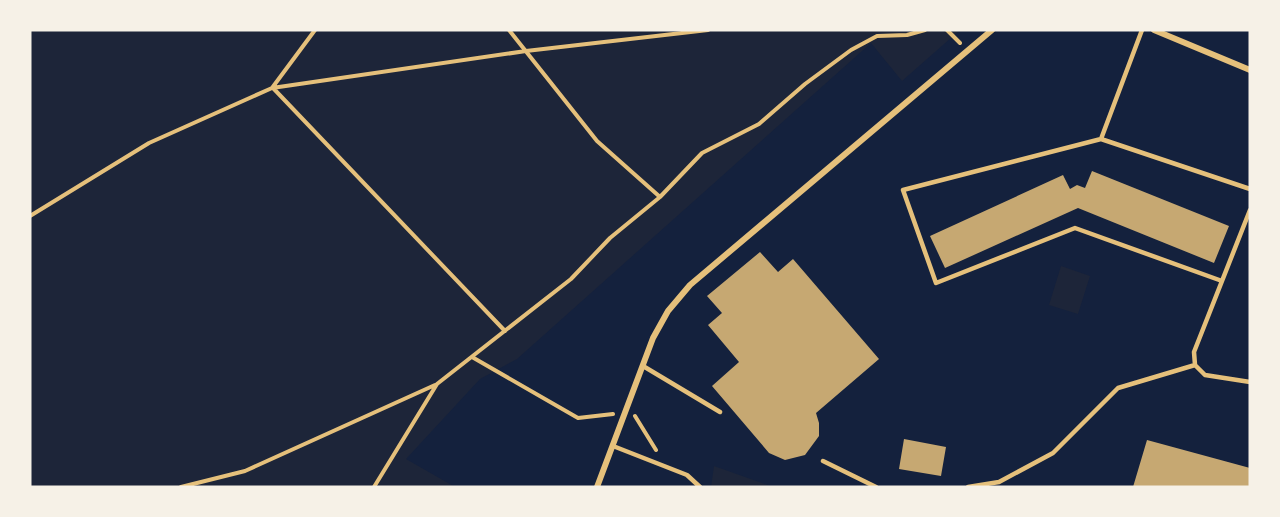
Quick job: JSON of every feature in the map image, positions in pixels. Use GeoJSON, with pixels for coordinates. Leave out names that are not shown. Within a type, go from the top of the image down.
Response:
{"type":"FeatureCollection","features":[{"type":"Feature","properties":{"kind":"street"},"geometry":{"type":"LineString","coordinates":[[597,487],[653,338],[668,311],[690,285],[992,30]]}},
{"type":"Feature","properties":{"kind":"street"},"geometry":{"type":"LineString","coordinates":[[1154,30],[1250,70]]}},
{"type":"Feature","properties":{"kind":"lane"},"geometry":{"type":"LineString","coordinates":[[1101,139],[1142,30]]}},
{"type":"Feature","properties":{"kind":"lane"},"geometry":{"type":"LineString","coordinates":[[1222,280],[1075,228],[936,284],[903,190],[1101,139],[1250,189]]}},
{"type":"Feature","properties":{"kind":"lane"},"geometry":{"type":"LineString","coordinates":[[1250,210],[1194,352],[1196,365],[1205,375],[1250,382]]}},
{"type":"Feature","properties":{"kind":"lane"},"geometry":{"type":"LineString","coordinates":[[968,487],[999,482],[1053,453],[1118,388],[1196,365]]}},
{"type":"Feature","properties":{"kind":"lane"},"geometry":{"type":"LineString","coordinates":[[643,366],[720,412]]}},
{"type":"Feature","properties":{"kind":"lane"},"geometry":{"type":"LineString","coordinates":[[613,446],[687,475],[700,487]]}},
{"type":"Feature","properties":{"kind":"lane"},"geometry":{"type":"LineString","coordinates":[[824,461],[876,487]]}},
{"type":"Feature","properties":{"kind":"path"},"geometry":{"type":"LineString","coordinates":[[272,88],[315,30]]}},
{"type":"Feature","properties":{"kind":"path"},"geometry":{"type":"LineString","coordinates":[[509,30],[597,141],[660,197]]}},
{"type":"Feature","properties":{"kind":"path"},"geometry":{"type":"LineString","coordinates":[[30,216],[149,143],[272,88],[526,51],[708,30]]}},
{"type":"Feature","properties":{"kind":"path"},"geometry":{"type":"LineString","coordinates":[[181,487],[245,471],[437,384],[571,279],[610,238],[660,197],[702,153],[759,124],[805,84],[851,50],[877,36],[907,35],[925,30]]}},
{"type":"Feature","properties":{"kind":"path"},"geometry":{"type":"LineString","coordinates":[[947,30],[949,33],[958,30]]}},
{"type":"Feature","properties":{"kind":"path"},"geometry":{"type":"LineString","coordinates":[[272,88],[505,331]]}},
{"type":"Feature","properties":{"kind":"path"},"geometry":{"type":"LineString","coordinates":[[472,357],[578,418],[626,413],[636,416],[665,466]]}},
{"type":"Feature","properties":{"kind":"path"},"geometry":{"type":"LineString","coordinates":[[374,487],[437,384]]}},
{"type":"Feature","properties":{"kind":"shaded area"},"geometry":{"type":"Polygon","coordinates":[[[30,30],[960,30],[902,81],[871,43],[517,359],[480,379],[406,459],[455,487],[30,487],[30,30]]]}},
{"type":"Feature","properties":{"kind":"shaded area"},"geometry":{"type":"Polygon","coordinates":[[[1061,266],[1090,276],[1078,314],[1049,305],[1061,266]]]}},
{"type":"Feature","properties":{"kind":"shaded area"},"geometry":{"type":"Polygon","coordinates":[[[714,466],[773,487],[711,487],[714,466]]]}},
{"type":"Feature","properties":{"kind":"building"},"geometry":{"type":"Polygon","coordinates":[[[1092,171],[1229,226],[1214,263],[1078,208],[945,268],[930,236],[1063,175],[1070,189],[1077,185],[1085,188],[1092,171]]]}},
{"type":"Feature","properties":{"kind":"building"},"geometry":{"type":"Polygon","coordinates":[[[760,252],[778,272],[793,259],[879,359],[816,413],[819,436],[805,455],[785,460],[769,453],[712,386],[739,362],[708,325],[722,313],[707,296],[760,252]]]}},
{"type":"Feature","properties":{"kind":"building"},"geometry":{"type":"Polygon","coordinates":[[[904,439],[946,447],[941,476],[899,469],[904,439]]]}},
{"type":"Feature","properties":{"kind":"building"},"geometry":{"type":"Polygon","coordinates":[[[1147,440],[1250,468],[1250,487],[1133,487],[1147,440]]]}}]}
